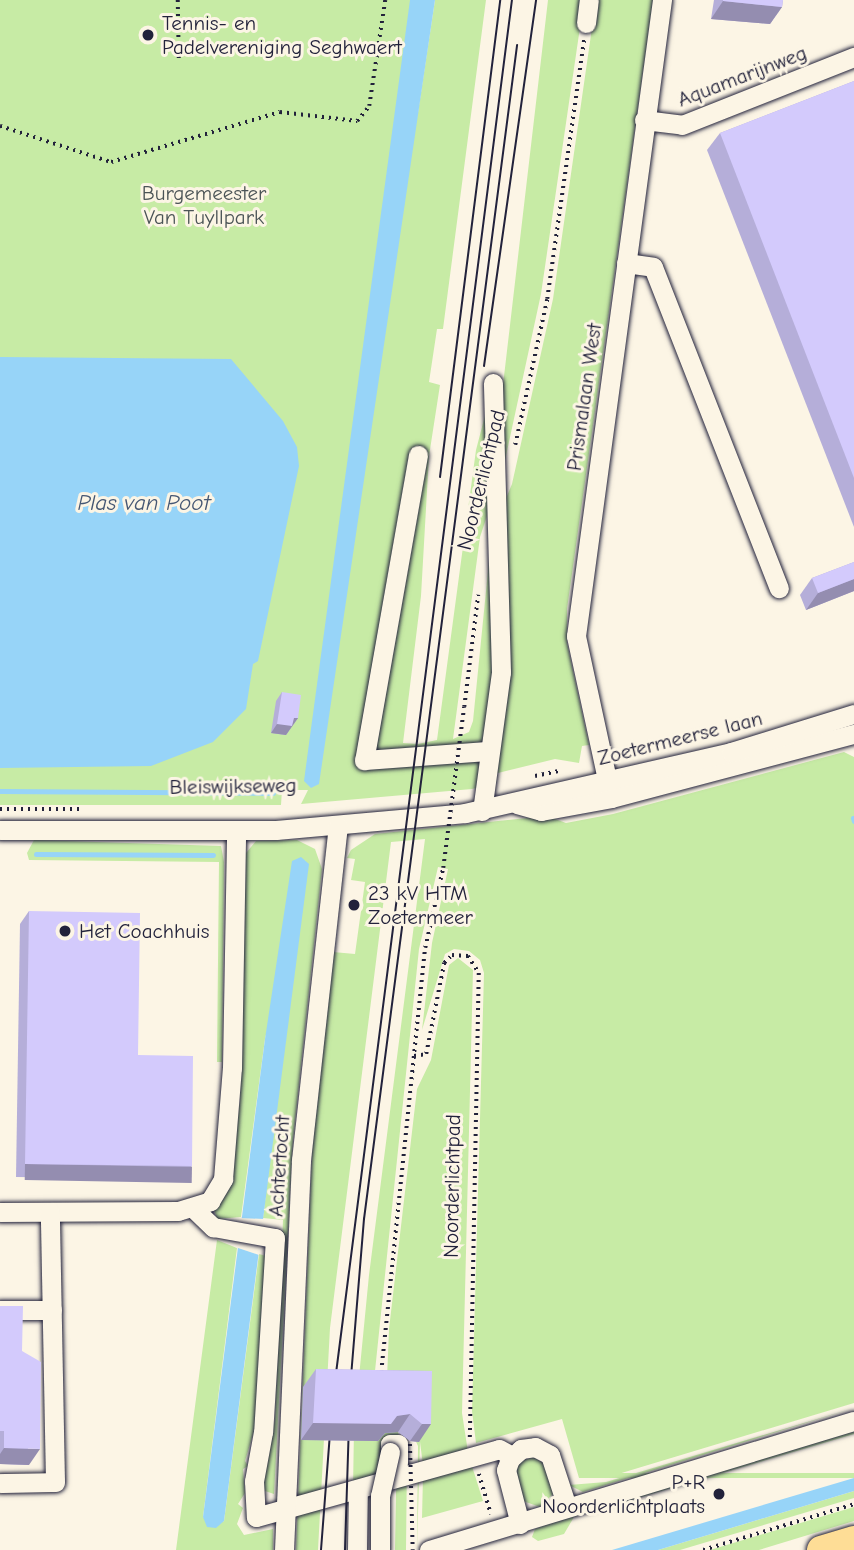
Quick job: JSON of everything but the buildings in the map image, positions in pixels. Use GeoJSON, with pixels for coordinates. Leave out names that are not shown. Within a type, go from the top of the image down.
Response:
{"type":"FeatureCollection","features":[{"type":"Feature","properties":{"kind":"highway"},"geometry":{"type":"LineString","coordinates":[[821,1550],[854,1540]]}},
{"type":"Feature","properties":{"kind":"street"},"geometry":{"type":"LineString","coordinates":[[586,23],[589,0]]}},
{"type":"Feature","properties":{"kind":"street","name":"Prismalaan West"},"geometry":{"type":"LineString","coordinates":[[609,789],[576,636],[662,0]]}},
{"type":"Feature","properties":{"kind":"street","name":"Aquamarijnweg"},"geometry":{"type":"LineString","coordinates":[[644,120],[682,125],[854,57]]}},
{"type":"Feature","properties":{"kind":"street"},"geometry":{"type":"LineString","coordinates":[[626,263],[653,267],[779,588]]}},
{"type":"Feature","properties":{"kind":"street"},"geometry":{"type":"LineString","coordinates":[[471,806],[488,751],[501,672],[493,383]]}},
{"type":"Feature","properties":{"kind":"street"},"geometry":{"type":"LineString","coordinates":[[418,455],[364,760],[488,751]]}},
{"type":"Feature","properties":{"kind":"street","name":"Zoetermeerse laan"},"geometry":{"type":"LineString","coordinates":[[609,789],[853,716]]}},
{"type":"Feature","properties":{"kind":"street","name":"Zoetermeerse laan"},"geometry":{"type":"LineString","coordinates":[[471,806],[517,804],[539,793],[609,789],[854,734]]}},
{"type":"Feature","properties":{"kind":"street","name":"Bleiswijkseweg"},"geometry":{"type":"LineString","coordinates":[[0,830],[236,831],[338,827],[471,806]]}},
{"type":"Feature","properties":{"kind":"street","name":"Achtertocht"},"geometry":{"type":"LineString","coordinates":[[284,1550],[282,1510],[301,1160],[338,827]]}},
{"type":"Feature","properties":{"kind":"street"},"geometry":{"type":"LineString","coordinates":[[0,1212],[193,1209],[209,1201],[223,1179],[232,1068],[236,831]]}},
{"type":"Feature","properties":{"kind":"street","name":"Achtertocht"},"geometry":{"type":"LineString","coordinates":[[193,1209],[214,1227],[275,1238],[263,1432],[254,1481],[256,1517],[282,1510]]}},
{"type":"Feature","properties":{"kind":"street"},"geometry":{"type":"LineString","coordinates":[[0,1483],[55,1482],[50,1212]]}},
{"type":"Feature","properties":{"kind":"street"},"geometry":{"type":"LineString","coordinates":[[0,1310],[52,1310]]}},
{"type":"Feature","properties":{"kind":"street"},"geometry":{"type":"LineString","coordinates":[[429,1550],[854,1422]]}},
{"type":"Feature","properties":{"kind":"street"},"geometry":{"type":"LineString","coordinates":[[357,1550],[369,1538],[390,1444],[398,1444],[398,1462],[390,1462],[390,1486]]}},
{"type":"Feature","properties":{"kind":"street"},"geometry":{"type":"LineString","coordinates":[[520,1524],[507,1475],[512,1456],[528,1447],[548,1454],[567,1507]]}},
{"type":"Feature","properties":{"kind":"street"},"geometry":{"type":"LineString","coordinates":[[282,1510],[358,1489],[390,1486],[499,1449],[512,1456]]}},
{"type":"Feature","properties":{"kind":"street"},"geometry":{"type":"LineString","coordinates":[[358,1489],[369,1538]]}},
{"type":"Feature","properties":{"kind":"path"},"geometry":{"type":"LineString","coordinates":[[178,0],[179,60]]}},
{"type":"Feature","properties":{"kind":"path"},"geometry":{"type":"LineString","coordinates":[[0,126],[111,162],[280,112],[357,121],[369,106],[385,0]]}},
{"type":"Feature","properties":{"kind":"path","name":"Noorderlichtpad"},"geometry":{"type":"LineString","coordinates":[[512,457],[547,299],[586,23]]}},
{"type":"Feature","properties":{"kind":"path","name":"Noorderlichtpad"},"geometry":{"type":"LineString","coordinates":[[381,1378],[388,1272],[425,948],[443,868],[480,586]]}},
{"type":"Feature","properties":{"kind":"path"},"geometry":{"type":"LineString","coordinates":[[440,796],[471,806]]}},
{"type":"Feature","properties":{"kind":"path"},"geometry":{"type":"LineString","coordinates":[[0,809],[83,809]]}},
{"type":"Feature","properties":{"kind":"path","name":"Noorderlichtpad"},"geometry":{"type":"LineString","coordinates":[[414,1056],[426,1054],[444,963],[452,955],[470,958],[479,973],[467,1410],[474,1456],[496,1531]]}},
{"type":"Feature","properties":{"kind":"path"},"geometry":{"type":"LineString","coordinates":[[406,1429],[414,1452],[413,1550]]}},
{"type":"Feature","properties":{"kind":"path"},"geometry":{"type":"LineString","coordinates":[[704,1550],[854,1504]]}},
{"type":"Feature","properties":{"kind":"green space","name":"Burgemeester Van Tuyllpark"},"geometry":{"type":"Polygon","coordinates":[[[0,0],[428,0],[417,119],[435,0],[486,0],[443,329],[437,329],[429,382],[440,385],[429,456],[421,596],[403,743],[418,744],[437,740],[476,450],[489,400],[501,402],[548,0],[584,0],[541,294],[504,465],[480,537],[453,739],[469,732],[473,721],[492,531],[512,484],[553,299],[596,0],[653,0],[567,609],[567,643],[589,745],[582,746],[579,763],[555,759],[494,774],[497,782],[472,789],[301,804],[308,790],[282,790],[281,805],[0,805],[0,0]]]}},
{"type":"Feature","properties":{"kind":"green space"},"geometry":{"type":"Polygon","coordinates":[[[844,752],[854,757],[854,1403],[605,1478],[579,1478],[562,1419],[476,1443],[472,1411],[484,973],[480,960],[469,951],[454,949],[445,954],[422,1030],[432,943],[448,869],[438,867],[419,949],[375,1371],[407,1457],[406,1550],[395,1550],[397,1440],[364,1492],[352,1550],[354,1428],[369,1275],[425,839],[391,842],[330,1328],[318,1550],[296,1550],[313,1129],[333,952],[355,954],[365,882],[351,880],[355,859],[347,858],[351,850],[375,834],[547,816],[566,823],[613,814],[844,752]]]}},
{"type":"Feature","properties":{"kind":"green space"},"geometry":{"type":"Polygon","coordinates":[[[34,840],[221,846],[224,862],[222,1062],[217,1062],[219,862],[29,860],[27,853],[34,840]]]}},
{"type":"Feature","properties":{"kind":"green space"},"geometry":{"type":"Polygon","coordinates":[[[297,840],[315,849],[322,869],[293,1140],[274,1494],[265,1491],[262,1481],[275,1420],[283,1220],[263,1218],[306,860],[265,1039],[241,1217],[217,1219],[214,1209],[227,1192],[240,1101],[246,853],[256,841],[297,840]]]}},
{"type":"Feature","properties":{"kind":"green space"},"geometry":{"type":"Polygon","coordinates":[[[458,958],[473,970],[462,1413],[468,1452],[423,1465],[420,1442],[417,1550],[418,1446],[387,1379],[389,1329],[417,1089],[431,1060],[449,965],[458,958]]]}},
{"type":"Feature","properties":{"kind":"green space"},"geometry":{"type":"Polygon","coordinates":[[[217,1240],[237,1248],[203,1517],[216,1525],[224,1521],[259,1254],[266,1256],[255,1428],[245,1461],[248,1466],[243,1469],[245,1493],[238,1504],[243,1508],[237,1524],[244,1535],[273,1529],[273,1550],[176,1550],[217,1240]]]}},
{"type":"Feature","properties":{"kind":"green space"},"geometry":{"type":"Polygon","coordinates":[[[854,1408],[583,1492],[569,1485],[606,1482],[854,1408]]]}},
{"type":"Feature","properties":{"kind":"green space"},"geometry":{"type":"Polygon","coordinates":[[[854,1430],[854,1434],[574,1517],[564,1534],[538,1541],[532,1537],[535,1529],[587,1509],[854,1430]]]}},
{"type":"Feature","properties":{"kind":"green space"},"geometry":{"type":"Polygon","coordinates":[[[533,1457],[545,1464],[553,1494],[540,1507],[523,1501],[515,1471],[519,1462],[533,1457]]]}},
{"type":"Feature","properties":{"kind":"green space"},"geometry":{"type":"Polygon","coordinates":[[[471,1463],[483,1501],[422,1518],[423,1476],[471,1463]]]}},
{"type":"Feature","properties":{"kind":"green space"},"geometry":{"type":"Polygon","coordinates":[[[584,1473],[854,1473],[854,1478],[584,1478],[584,1473]]]}},
{"type":"Feature","properties":{"kind":"green space"},"geometry":{"type":"Polygon","coordinates":[[[854,1491],[854,1498],[680,1550],[658,1550],[854,1491]]]}},
{"type":"Feature","properties":{"kind":"green space"},"geometry":{"type":"Polygon","coordinates":[[[854,1507],[854,1521],[759,1550],[710,1550],[854,1507]]]}},
{"type":"Feature","properties":{"kind":"water"},"geometry":{"type":"Polygon","coordinates":[[[410,0],[435,0],[319,784],[311,788],[304,781],[410,0]]]}},
{"type":"Feature","properties":{"kind":"water","name":"Plas van Poot"},"geometry":{"type":"Polygon","coordinates":[[[0,357],[231,359],[283,421],[297,447],[299,466],[258,661],[253,664],[246,709],[213,742],[151,766],[0,768],[0,357]]]}},
{"type":"Feature","properties":{"kind":"water"},"geometry":{"type":"Polygon","coordinates":[[[301,857],[309,864],[224,1521],[216,1528],[207,1527],[203,1517],[265,1039],[292,861],[301,857]]]}},
{"type":"Feature","properties":{"kind":"water"},"geometry":{"type":"Polygon","coordinates":[[[854,1478],[854,1491],[658,1550],[612,1550],[854,1478]]]}},
{"type":"Feature","properties":{"kind":"pier"},"geometry":{"type":"Polygon","coordinates":[[[239,1218],[264,1219],[259,1255],[235,1247],[239,1218]]]}},
{"type":"Feature","properties":{"kind":"waterway"},"geometry":{"type":"LineString","coordinates":[[0,791],[273,793]]}},
{"type":"Feature","properties":{"kind":"waterway"},"geometry":{"type":"LineString","coordinates":[[36,854],[213,855]]}},
{"type":"Feature","properties":{"kind":"tram line"},"geometry":{"type":"LineString","coordinates":[[440,477],[500,0]]}},
{"type":"Feature","properties":{"kind":"tram line"},"geometry":{"type":"LineString","coordinates":[[334,1389],[512,0]]}},
{"type":"Feature","properties":{"kind":"tram line"},"geometry":{"type":"LineString","coordinates":[[484,366],[536,0]]}},
{"type":"Feature","properties":{"kind":"tram line"},"geometry":{"type":"LineString","coordinates":[[350,1389],[364,1219],[517,45]]}},
{"type":"Feature","properties":{"kind":"tram line"},"geometry":{"type":"LineString","coordinates":[[321,1550],[331,1420]]}},
{"type":"Feature","properties":{"kind":"tram line"},"geometry":{"type":"LineString","coordinates":[[345,1550],[349,1421]]}},
{"type":"Feature","properties":{"kind":"place","name":"Tennis- en Padelvereniging Seghwaert"},"geometry":{"type":"Point","coordinates":[148,35]}},
{"type":"Feature","properties":{"kind":"place","name":"23 kV HTM Zoetermeer"},"geometry":{"type":"Point","coordinates":[354,905]}},
{"type":"Feature","properties":{"kind":"place","name":"Het Coachhuis"},"geometry":{"type":"Point","coordinates":[65,931]}},
{"type":"Feature","properties":{"kind":"place","name":"P+R Noorderlichtplaats"},"geometry":{"type":"Point","coordinates":[719,1494]}}]}
